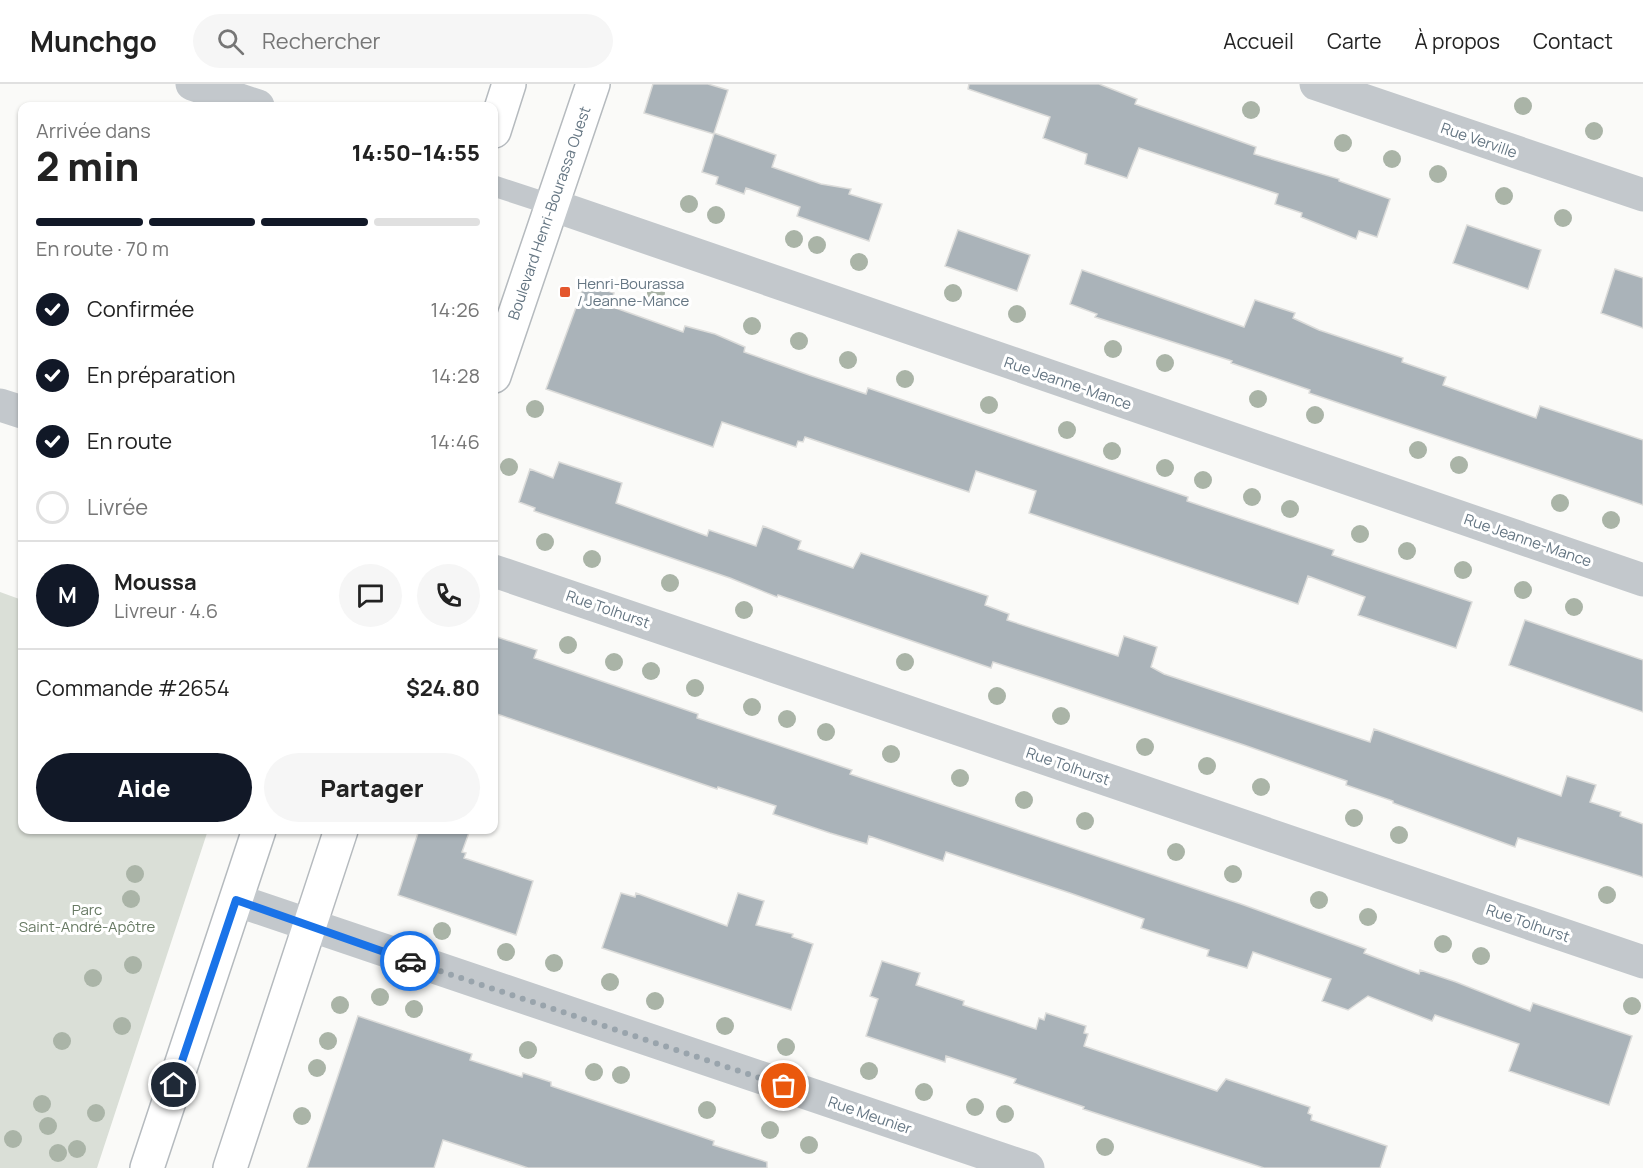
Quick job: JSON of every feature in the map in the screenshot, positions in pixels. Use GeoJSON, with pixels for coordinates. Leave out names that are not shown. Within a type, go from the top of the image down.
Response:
{"type":"FeatureCollection","features":[{"type":"Feature","properties":{"kind":"main road"},"geometry":{"type":"LineString","coordinates":[[498,118],[509,84]]}},
{"type":"Feature","properties":{"kind":"main road","name":"Boulevard Henri-Bourassa Ouest"},"geometry":{"type":"LineString","coordinates":[[498,364],[593,84]]}},
{"type":"Feature","properties":{"kind":"main road"},"geometry":{"type":"LineString","coordinates":[[147,1168],[258,834]]}},
{"type":"Feature","properties":{"kind":"main road"},"geometry":{"type":"LineString","coordinates":[[230,1168],[341,834]]}},
{"type":"Feature","properties":{"kind":"street"},"geometry":{"type":"LineString","coordinates":[[192,84],[246,102]]}},
{"type":"Feature","properties":{"kind":"street","name":"Rue Verville"},"geometry":{"type":"LineString","coordinates":[[1316,84],[1643,195]]}},
{"type":"Feature","properties":{"kind":"street","name":"Rue Jeanne-Mance"},"geometry":{"type":"LineString","coordinates":[[552,205],[1643,580]]}},
{"type":"Feature","properties":{"kind":"street"},"geometry":{"type":"LineString","coordinates":[[0,405],[18,411]]}},
{"type":"Feature","properties":{"kind":"street","name":"Rue Tolhurst"},"geometry":{"type":"LineString","coordinates":[[498,572],[1643,962]]}},
{"type":"Feature","properties":{"kind":"street","name":"Rue Meunier"},"geometry":{"type":"LineString","coordinates":[[236,900],[1028,1168]]}},
{"type":"Feature","properties":{"kind":"lane","name":"Rue Jeanne-Mance"},"geometry":{"type":"LineString","coordinates":[[498,187],[552,205]]}},
{"type":"Feature","properties":{"kind":"green space","name":"Parc Saint-André-Apôtre"},"geometry":{"type":"Polygon","coordinates":[[[0,592],[18,599],[18,834],[207,834],[97,1168],[0,1168],[0,592]]]}},
{"type":"Feature","properties":{"kind":"building"},"geometry":{"type":"Polygon","coordinates":[[[653,84],[708,84],[728,90],[714,133],[776,155],[772,167],[821,184],[851,189],[849,194],[882,204],[869,241],[797,216],[800,207],[746,188],[744,194],[716,184],[718,177],[702,172],[714,134],[644,113],[653,84]]]}},
{"type":"Feature","properties":{"kind":"building"},"geometry":{"type":"Polygon","coordinates":[[[969,84],[1099,84],[1137,99],[1135,104],[1256,147],[1254,154],[1339,179],[1339,181],[1390,199],[1377,237],[1359,231],[1356,239],[1301,217],[1302,213],[1275,204],[1278,194],[1139,148],[1127,178],[1085,164],[1087,154],[1043,138],[1050,117],[968,89],[969,84]]]}},
{"type":"Feature","properties":{"kind":"building"},"geometry":{"type":"Polygon","coordinates":[[[1467,225],[1541,250],[1528,289],[1453,263],[1467,225]]]}},
{"type":"Feature","properties":{"kind":"building"},"geometry":{"type":"Polygon","coordinates":[[[958,230],[1030,255],[1017,291],[945,266],[958,230]]]}},
{"type":"Feature","properties":{"kind":"building"},"geometry":{"type":"Polygon","coordinates":[[[1615,269],[1643,278],[1643,328],[1601,313],[1615,269]]]}},
{"type":"Feature","properties":{"kind":"building"},"geometry":{"type":"Polygon","coordinates":[[[1082,270],[1244,327],[1255,300],[1295,313],[1293,318],[1319,330],[1403,358],[1402,362],[1446,377],[1443,385],[1536,418],[1540,406],[1643,440],[1643,505],[1309,393],[1310,390],[1231,363],[1232,361],[1095,317],[1097,314],[1070,304],[1082,270]]]}},
{"type":"Feature","properties":{"kind":"building"},"geometry":{"type":"Polygon","coordinates":[[[585,283],[614,293],[610,306],[683,332],[685,326],[715,334],[745,347],[744,352],[866,394],[868,388],[1188,497],[1187,501],[1334,550],[1332,555],[1472,602],[1456,648],[1358,615],[1365,597],[1308,576],[1298,604],[1029,513],[1036,491],[976,471],[969,492],[805,437],[803,442],[798,441],[796,447],[722,422],[713,447],[546,389],[585,283]]]}},
{"type":"Feature","properties":{"kind":"building"},"geometry":{"type":"Polygon","coordinates":[[[559,462],[622,483],[616,503],[707,536],[709,530],[756,546],[763,526],[801,541],[798,549],[853,568],[861,553],[988,596],[985,605],[1009,614],[1007,620],[1118,656],[1124,636],[1157,647],[1151,667],[1164,674],[1370,742],[1374,729],[1561,796],[1567,776],[1596,785],[1590,802],[1621,812],[1620,816],[1643,824],[1643,877],[1518,838],[1515,847],[1346,785],[1347,781],[1244,745],[993,662],[991,668],[778,595],[777,597],[730,578],[534,511],[535,508],[519,502],[530,469],[553,478],[559,462]]]}},
{"type":"Feature","properties":{"kind":"building"},"geometry":{"type":"Polygon","coordinates":[[[1525,620],[1643,660],[1643,712],[1509,665],[1525,620]]]}},
{"type":"Feature","properties":{"kind":"building"},"geometry":{"type":"Polygon","coordinates":[[[498,637],[537,650],[534,658],[698,714],[697,718],[852,770],[850,774],[1241,904],[1366,949],[1364,953],[1419,974],[1420,970],[1530,1011],[1533,1003],[1632,1036],[1609,1105],[1509,1071],[1519,1044],[1435,1015],[1432,1021],[1368,996],[1348,1010],[1322,1001],[1331,979],[1253,952],[1247,968],[1207,956],[1209,950],[1141,928],[1144,919],[1070,893],[946,852],[943,861],[869,836],[867,844],[773,814],[776,806],[718,787],[717,789],[498,714],[498,637]]]}},
{"type":"Feature","properties":{"kind":"building"},"geometry":{"type":"Polygon","coordinates":[[[418,834],[469,834],[462,852],[466,853],[464,858],[533,881],[516,935],[398,895],[418,834]]]}},
{"type":"Feature","properties":{"kind":"building"},"geometry":{"type":"Polygon","coordinates":[[[621,893],[635,897],[636,893],[727,926],[738,893],[764,901],[756,925],[793,934],[792,937],[813,944],[791,1010],[602,948],[621,893]]]}},
{"type":"Feature","properties":{"kind":"building"},"geometry":{"type":"Polygon","coordinates":[[[882,961],[920,973],[916,985],[964,1001],[963,1005],[1036,1029],[1039,1018],[1044,1020],[1046,1013],[1086,1026],[1084,1033],[1088,1034],[1084,1046],[1217,1091],[1226,1079],[1310,1107],[1308,1113],[1312,1115],[1311,1120],[1387,1146],[1380,1168],[1264,1168],[1083,1109],[1084,1107],[1014,1083],[1016,1079],[946,1056],[945,1062],[866,1036],[878,999],[870,996],[882,961]]]}},
{"type":"Feature","properties":{"kind":"building"},"geometry":{"type":"Polygon","coordinates":[[[358,1016],[472,1054],[470,1060],[522,1077],[523,1073],[551,1082],[551,1086],[714,1141],[713,1145],[767,1162],[767,1168],[528,1168],[443,1140],[434,1168],[307,1168],[358,1016]]]}},
{"type":"Feature","properties":{"kind":"way so far"},"geometry":{"type":"LineString","coordinates":[[410,961],[784,1086]]}},
{"type":"Feature","properties":{"kind":"place","name":"Henri-Bourassa / Jeanne-Mance"},"geometry":{"type":"Point","coordinates":[565,292]}},
{"type":"Feature","properties":{"kind":"route"},"geometry":{"type":"LineString","coordinates":[[174,1085],[236,900],[410,961]]}}]}
